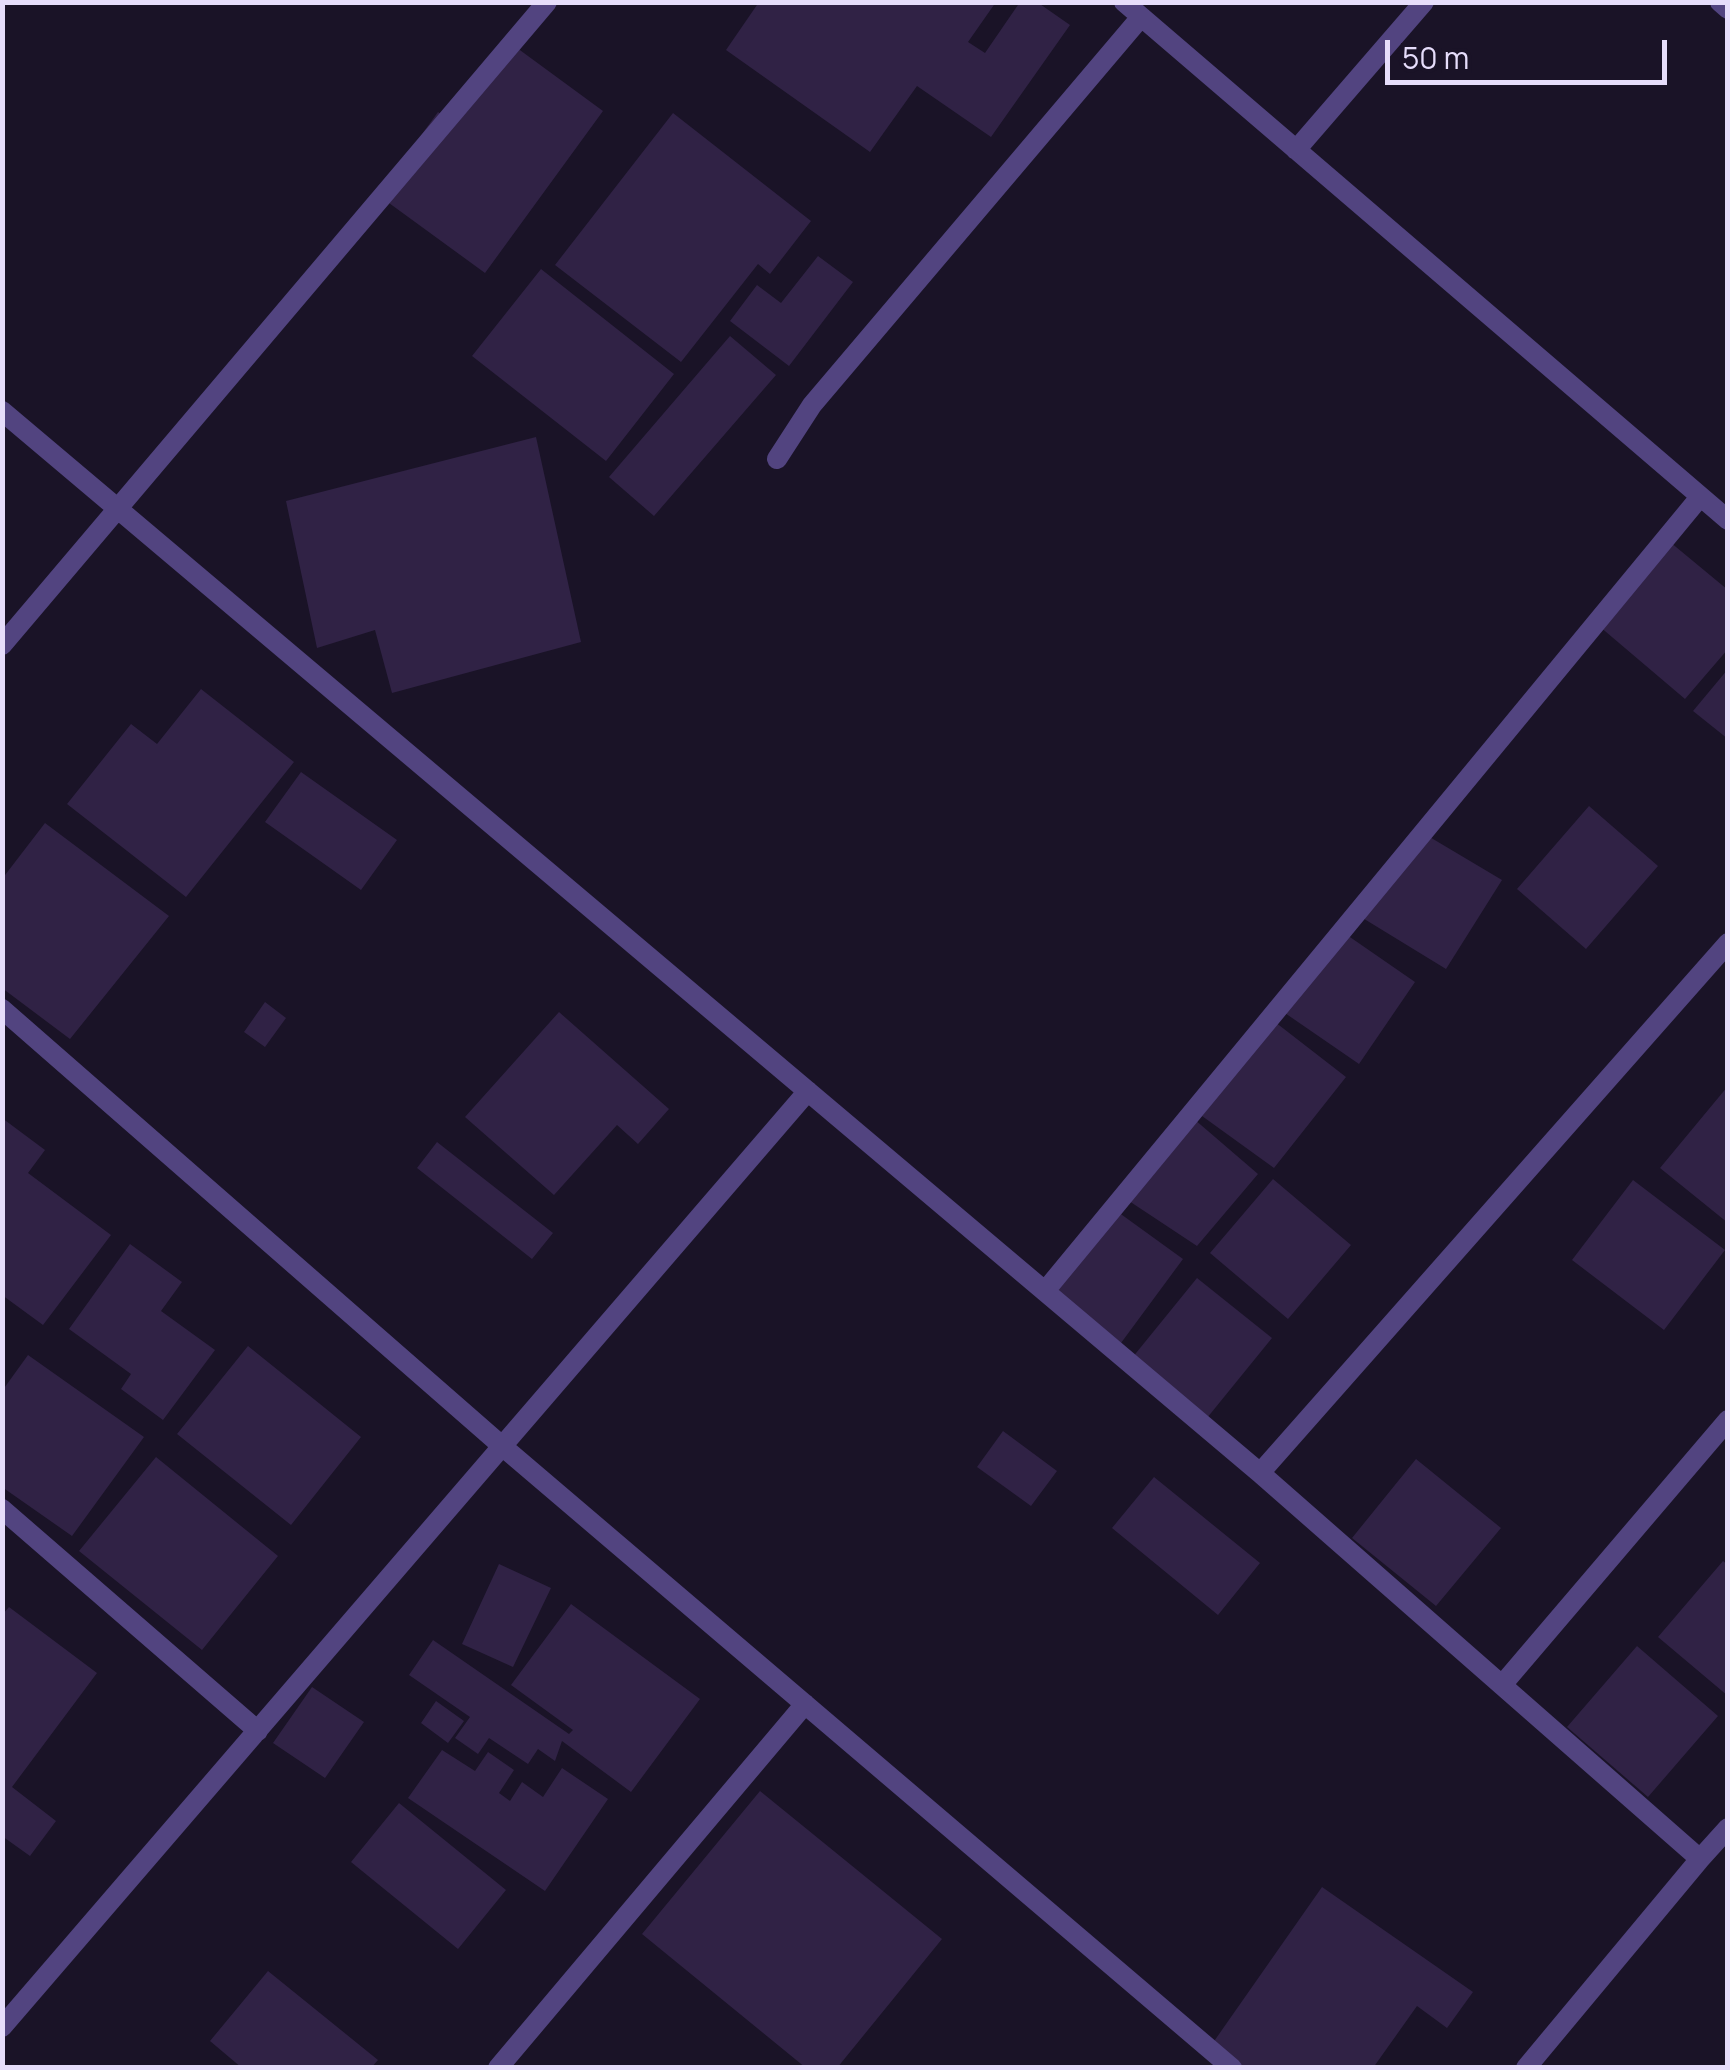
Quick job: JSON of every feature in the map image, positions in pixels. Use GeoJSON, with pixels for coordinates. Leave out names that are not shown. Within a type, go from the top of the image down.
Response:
{"type":"FeatureCollection","features":[{"type":"Feature","properties":{"kind":"street"},"geometry":{"type":"LineString","coordinates":[[2,645],[547,2]]}},
{"type":"Feature","properties":{"kind":"street"},"geometry":{"type":"LineString","coordinates":[[1124,2],[1728,520]]}},
{"type":"Feature","properties":{"kind":"street"},"geometry":{"type":"LineString","coordinates":[[1296,150],[1424,2]]}},
{"type":"Feature","properties":{"kind":"street"},"geometry":{"type":"LineString","coordinates":[[1720,2],[1728,8]]}},
{"type":"Feature","properties":{"kind":"street"},"geometry":{"type":"LineString","coordinates":[[777,459],[812,405],[1141,17]]}},
{"type":"Feature","properties":{"kind":"street"},"geometry":{"type":"LineString","coordinates":[[2,411],[1260,1472],[1700,1860]]}},
{"type":"Feature","properties":{"kind":"street"},"geometry":{"type":"LineString","coordinates":[[1045,1290],[1700,497]]}},
{"type":"Feature","properties":{"kind":"street"},"geometry":{"type":"LineString","coordinates":[[1260,1472],[1728,943]]}},
{"type":"Feature","properties":{"kind":"street"},"geometry":{"type":"LineString","coordinates":[[2,1009],[502,1446],[1232,2068]]}},
{"type":"Feature","properties":{"kind":"street"},"geometry":{"type":"LineString","coordinates":[[2,2028],[808,1091]]}},
{"type":"Feature","properties":{"kind":"street"},"geometry":{"type":"LineString","coordinates":[[1502,1685],[1728,1420]]}},
{"type":"Feature","properties":{"kind":"street"},"geometry":{"type":"LineString","coordinates":[[2,1509],[258,1731]]}},
{"type":"Feature","properties":{"kind":"street"},"geometry":{"type":"LineString","coordinates":[[498,2068],[806,1704]]}},
{"type":"Feature","properties":{"kind":"street"},"geometry":{"type":"LineString","coordinates":[[1526,2068],[1728,1828]]}},
{"type":"Feature","properties":{"kind":"building"},"geometry":{"type":"Polygon","coordinates":[[[759,2],[996,2],[968,42],[985,53],[1020,2],[1037,2],[1070,25],[991,137],[917,86],[870,152],[726,50],[759,2]]]}},
{"type":"Feature","properties":{"kind":"building"},"geometry":{"type":"Polygon","coordinates":[[[513,45],[603,111],[485,273],[378,195],[438,112],[455,124],[513,45]]]}},
{"type":"Feature","properties":{"kind":"building"},"geometry":{"type":"Polygon","coordinates":[[[673,113],[811,221],[770,274],[758,264],[681,362],[555,265],[673,113]]]}},
{"type":"Feature","properties":{"kind":"building"},"geometry":{"type":"Polygon","coordinates":[[[818,256],[853,282],[789,366],[730,321],[757,285],[781,303],[818,256]]]}},
{"type":"Feature","properties":{"kind":"building"},"geometry":{"type":"Polygon","coordinates":[[[541,269],[674,374],[606,461],[472,356],[541,269]]]}},
{"type":"Feature","properties":{"kind":"building"},"geometry":{"type":"Polygon","coordinates":[[[730,336],[776,375],[654,516],[609,477],[730,336]]]}},
{"type":"Feature","properties":{"kind":"building"},"geometry":{"type":"Polygon","coordinates":[[[536,437],[581,642],[392,693],[375,630],[317,648],[286,501],[536,437]]]}},
{"type":"Feature","properties":{"kind":"building"},"geometry":{"type":"Polygon","coordinates":[[[1670,542],[1728,590],[1728,649],[1685,699],[1599,626],[1670,542]]]}},
{"type":"Feature","properties":{"kind":"building"},"geometry":{"type":"Polygon","coordinates":[[[1728,669],[1728,739],[1693,711],[1728,669]]]}},
{"type":"Feature","properties":{"kind":"building"},"geometry":{"type":"Polygon","coordinates":[[[201,689],[294,762],[186,897],[67,804],[131,724],[157,744],[201,689]]]}},
{"type":"Feature","properties":{"kind":"building"},"geometry":{"type":"Polygon","coordinates":[[[301,772],[397,840],[361,890],[265,822],[301,772]]]}},
{"type":"Feature","properties":{"kind":"building"},"geometry":{"type":"Polygon","coordinates":[[[1589,806],[1658,866],[1586,949],[1517,889],[1589,806]]]}},
{"type":"Feature","properties":{"kind":"building"},"geometry":{"type":"Polygon","coordinates":[[[45,823],[169,916],[70,1039],[2,988],[2,879],[45,823]]]}},
{"type":"Feature","properties":{"kind":"building"},"geometry":{"type":"Polygon","coordinates":[[[1428,836],[1502,880],[1446,969],[1361,917],[1428,836]]]}},
{"type":"Feature","properties":{"kind":"building"},"geometry":{"type":"Polygon","coordinates":[[[1347,935],[1415,982],[1359,1064],[1282,1011],[1347,935]]]}},
{"type":"Feature","properties":{"kind":"building"},"geometry":{"type":"Polygon","coordinates":[[[265,1002],[286,1018],[265,1047],[244,1032],[265,1002]]]}},
{"type":"Feature","properties":{"kind":"building"},"geometry":{"type":"Polygon","coordinates":[[[559,1012],[669,1109],[638,1144],[617,1125],[554,1195],[465,1117],[559,1012]]]}},
{"type":"Feature","properties":{"kind":"building"},"geometry":{"type":"Polygon","coordinates":[[[1275,1022],[1346,1077],[1274,1168],[1202,1116],[1275,1022]]]}},
{"type":"Feature","properties":{"kind":"building"},"geometry":{"type":"Polygon","coordinates":[[[1728,1086],[1728,1223],[1660,1168],[1728,1086]]]}},
{"type":"Feature","properties":{"kind":"building"},"geometry":{"type":"Polygon","coordinates":[[[2,1118],[45,1150],[28,1173],[111,1235],[43,1325],[2,1295],[2,1118]]]}},
{"type":"Feature","properties":{"kind":"building"},"geometry":{"type":"Polygon","coordinates":[[[1194,1119],[1258,1174],[1197,1246],[1126,1199],[1194,1119]]]}},
{"type":"Feature","properties":{"kind":"building"},"geometry":{"type":"Polygon","coordinates":[[[437,1142],[553,1233],[532,1259],[417,1168],[437,1142]]]}},
{"type":"Feature","properties":{"kind":"building"},"geometry":{"type":"Polygon","coordinates":[[[1273,1179],[1351,1245],[1288,1319],[1210,1253],[1273,1179]]]}},
{"type":"Feature","properties":{"kind":"building"},"geometry":{"type":"Polygon","coordinates":[[[1633,1180],[1725,1250],[1664,1330],[1572,1260],[1633,1180]]]}},
{"type":"Feature","properties":{"kind":"building"},"geometry":{"type":"Polygon","coordinates":[[[1118,1212],[1183,1259],[1121,1343],[1056,1292],[1118,1212]]]}},
{"type":"Feature","properties":{"kind":"building"},"geometry":{"type":"Polygon","coordinates":[[[130,1244],[182,1282],[161,1311],[215,1350],[163,1420],[121,1389],[131,1374],[69,1329],[130,1244]]]}},
{"type":"Feature","properties":{"kind":"building"},"geometry":{"type":"Polygon","coordinates":[[[1197,1278],[1272,1338],[1207,1418],[1132,1358],[1197,1278]]]}},
{"type":"Feature","properties":{"kind":"building"},"geometry":{"type":"Polygon","coordinates":[[[248,1346],[361,1437],[291,1525],[177,1434],[248,1346]]]}},
{"type":"Feature","properties":{"kind":"building"},"geometry":{"type":"Polygon","coordinates":[[[28,1355],[144,1437],[72,1536],[2,1487],[2,1391],[28,1355]]]}},
{"type":"Feature","properties":{"kind":"building"},"geometry":{"type":"Polygon","coordinates":[[[1003,1431],[1057,1471],[1031,1506],[977,1467],[1003,1431]]]}},
{"type":"Feature","properties":{"kind":"building"},"geometry":{"type":"Polygon","coordinates":[[[156,1457],[278,1556],[202,1650],[79,1551],[156,1457]]]}},
{"type":"Feature","properties":{"kind":"building"},"geometry":{"type":"Polygon","coordinates":[[[1416,1459],[1501,1528],[1436,1606],[1352,1538],[1416,1459]]]}},
{"type":"Feature","properties":{"kind":"building"},"geometry":{"type":"Polygon","coordinates":[[[1154,1477],[1260,1563],[1218,1615],[1112,1528],[1154,1477]]]}},
{"type":"Feature","properties":{"kind":"building"},"geometry":{"type":"Polygon","coordinates":[[[1723,1561],[1728,1565],[1728,1696],[1658,1637],[1723,1561]]]}},
{"type":"Feature","properties":{"kind":"building"},"geometry":{"type":"Polygon","coordinates":[[[499,1564],[551,1588],[513,1667],[462,1644],[499,1564]]]}},
{"type":"Feature","properties":{"kind":"building"},"geometry":{"type":"Polygon","coordinates":[[[571,1604],[700,1699],[631,1792],[562,1741],[555,1761],[538,1749],[528,1764],[489,1738],[478,1754],[455,1738],[470,1717],[409,1675],[433,1640],[569,1734],[573,1730],[511,1685],[571,1604]]]}},
{"type":"Feature","properties":{"kind":"building"},"geometry":{"type":"Polygon","coordinates":[[[9,1607],[97,1673],[12,1787],[56,1821],[30,1856],[2,1836],[2,1615],[9,1607]]]}},
{"type":"Feature","properties":{"kind":"building"},"geometry":{"type":"Polygon","coordinates":[[[1637,1646],[1718,1716],[1648,1797],[1567,1727],[1637,1646]]]}},
{"type":"Feature","properties":{"kind":"building"},"geometry":{"type":"Polygon","coordinates":[[[312,1687],[364,1722],[325,1778],[273,1743],[312,1687]]]}},
{"type":"Feature","properties":{"kind":"building"},"geometry":{"type":"Polygon","coordinates":[[[436,1701],[464,1721],[448,1743],[421,1723],[436,1701]]]}},
{"type":"Feature","properties":{"kind":"building"},"geometry":{"type":"Polygon","coordinates":[[[442,1750],[475,1771],[488,1752],[514,1770],[499,1793],[510,1801],[522,1782],[543,1797],[562,1768],[608,1799],[545,1891],[408,1798],[442,1750]]]}},
{"type":"Feature","properties":{"kind":"building"},"geometry":{"type":"Polygon","coordinates":[[[760,1791],[942,1939],[837,2068],[806,2068],[642,1934],[760,1791]]]}},
{"type":"Feature","properties":{"kind":"building"},"geometry":{"type":"Polygon","coordinates":[[[399,1803],[506,1890],[458,1949],[351,1862],[399,1803]]]}},
{"type":"Feature","properties":{"kind":"building"},"geometry":{"type":"Polygon","coordinates":[[[1322,1887],[1473,1992],[1447,2028],[1417,2006],[1373,2068],[1239,2068],[1210,2047],[1322,1887]]]}},
{"type":"Feature","properties":{"kind":"building"},"geometry":{"type":"Polygon","coordinates":[[[268,1971],[378,2060],[371,2068],[242,2068],[210,2041],[268,1971]]]}}]}
